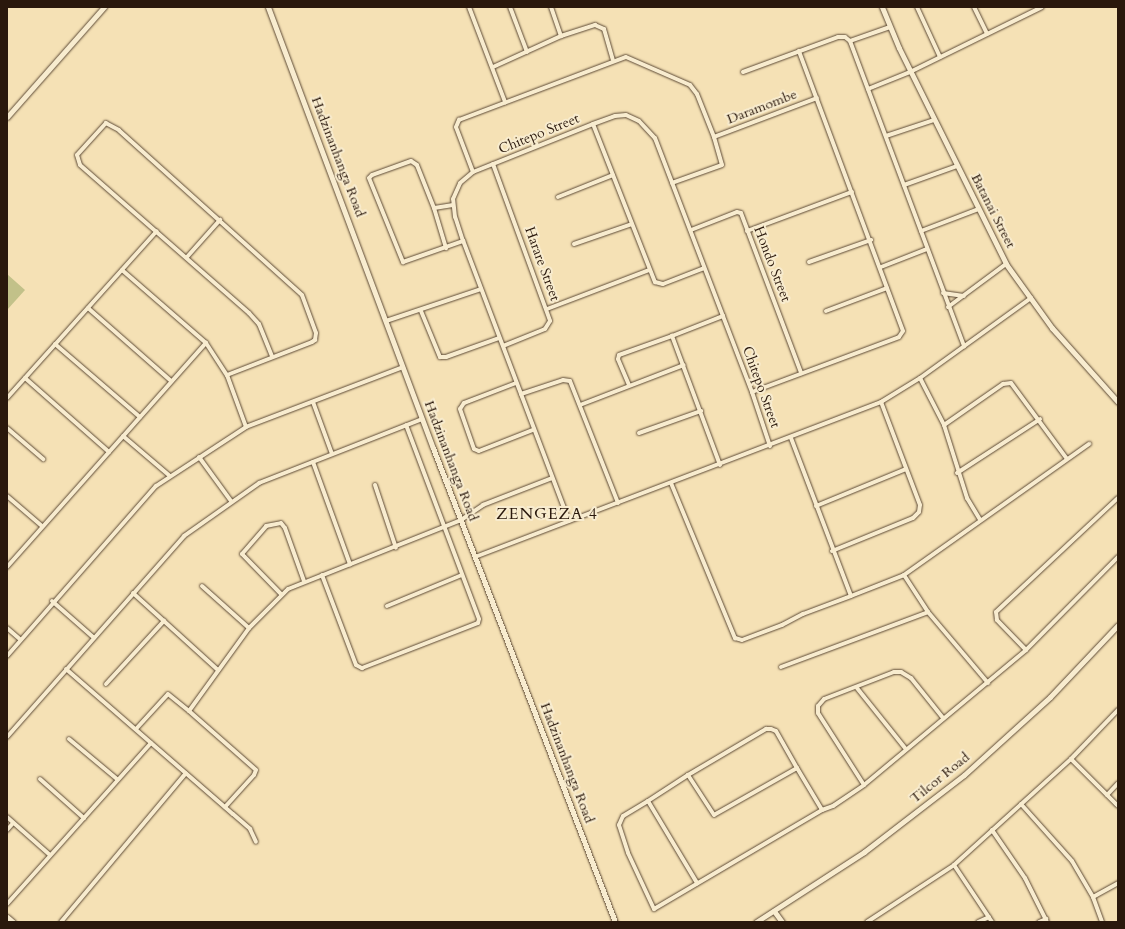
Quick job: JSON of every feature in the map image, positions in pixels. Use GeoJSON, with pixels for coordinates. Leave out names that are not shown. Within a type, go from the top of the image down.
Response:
{"type":"FeatureCollection","features":[{"type":"Feature","properties":{"kind":"street"},"geometry":{"type":"LineString","coordinates":[[7,117],[104,7]]}},
{"type":"Feature","properties":{"kind":"street","name":"Hadzinanhanga Road"},"geometry":{"type":"LineString","coordinates":[[268,7],[422,419],[615,922]]}},
{"type":"Feature","properties":{"kind":"street"},"geometry":{"type":"LineString","coordinates":[[469,7],[505,102]]}},
{"type":"Feature","properties":{"kind":"street"},"geometry":{"type":"LineString","coordinates":[[510,7],[527,52]]}},
{"type":"Feature","properties":{"kind":"street"},"geometry":{"type":"LineString","coordinates":[[551,7],[561,36]]}},
{"type":"Feature","properties":{"kind":"street","name":"Batanai Street"},"geometry":{"type":"LineString","coordinates":[[882,7],[910,72],[1006,264],[1074,355],[1118,402]]}},
{"type":"Feature","properties":{"kind":"street"},"geometry":{"type":"LineString","coordinates":[[917,7],[940,57]]}},
{"type":"Feature","properties":{"kind":"street"},"geometry":{"type":"LineString","coordinates":[[974,7],[988,34]]}},
{"type":"Feature","properties":{"kind":"street"},"geometry":{"type":"LineString","coordinates":[[868,90],[910,72],[1042,7]]}},
{"type":"Feature","properties":{"kind":"street"},"geometry":{"type":"LineString","coordinates":[[493,67],[561,36],[595,25],[600,26],[612,60]]}},
{"type":"Feature","properties":{"kind":"street"},"geometry":{"type":"LineString","coordinates":[[850,41],[890,27]]}},
{"type":"Feature","properties":{"kind":"street"},"geometry":{"type":"LineString","coordinates":[[743,72],[838,37],[845,37],[850,41],[948,307],[964,346]]}},
{"type":"Feature","properties":{"kind":"street"},"geometry":{"type":"LineString","coordinates":[[752,392],[900,336],[903,329],[799,51]]}},
{"type":"Feature","properties":{"kind":"street"},"geometry":{"type":"LineString","coordinates":[[473,172],[456,124],[462,118],[612,60],[630,58],[690,85],[697,94],[714,137],[722,165],[672,183]]}},
{"type":"Feature","properties":{"kind":"street","name":"Daramombe"},"geometry":{"type":"LineString","coordinates":[[714,137],[817,98]]}},
{"type":"Feature","properties":{"kind":"street","name":"Chitepo Street"},"geometry":{"type":"LineString","coordinates":[[453,205],[456,188],[473,172],[593,124],[621,115],[639,121],[658,143],[752,392],[770,446]]}},
{"type":"Feature","properties":{"kind":"street"},"geometry":{"type":"LineString","coordinates":[[886,136],[934,120]]}},
{"type":"Feature","properties":{"kind":"street"},"geometry":{"type":"LineString","coordinates":[[227,375],[315,340],[316,333],[306,302],[293,285],[119,130],[106,123],[77,155],[78,162],[157,231],[259,324],[272,357]]}},
{"type":"Feature","properties":{"kind":"street"},"geometry":{"type":"LineString","coordinates":[[593,124],[649,270],[659,285],[704,268]]}},
{"type":"Feature","properties":{"kind":"street"},"geometry":{"type":"LineString","coordinates":[[446,248],[434,208],[414,162],[387,169],[369,178],[402,261],[407,262],[446,248],[463,241]]}},
{"type":"Feature","properties":{"kind":"street","name":"Harare Street"},"geometry":{"type":"LineString","coordinates":[[493,164],[547,309],[550,321],[545,329],[503,346]]}},
{"type":"Feature","properties":{"kind":"street"},"geometry":{"type":"LineString","coordinates":[[904,185],[957,166]]}},
{"type":"Feature","properties":{"kind":"street"},"geometry":{"type":"LineString","coordinates":[[558,197],[613,175]]}},
{"type":"Feature","properties":{"kind":"street"},"geometry":{"type":"LineString","coordinates":[[747,231],[852,192]]}},
{"type":"Feature","properties":{"kind":"street"},"geometry":{"type":"LineString","coordinates":[[434,208],[453,205],[463,241],[521,394],[533,430],[569,521]]}},
{"type":"Feature","properties":{"kind":"street"},"geometry":{"type":"LineString","coordinates":[[921,231],[978,210]]}},
{"type":"Feature","properties":{"kind":"street","name":"Hondo Street"},"geometry":{"type":"LineString","coordinates":[[691,230],[737,212],[741,214],[801,373]]}},
{"type":"Feature","properties":{"kind":"street"},"geometry":{"type":"LineString","coordinates":[[187,258],[220,220]]}},
{"type":"Feature","properties":{"kind":"street"},"geometry":{"type":"LineString","coordinates":[[574,244],[632,224]]}},
{"type":"Feature","properties":{"kind":"street"},"geometry":{"type":"LineString","coordinates":[[7,398],[157,231]]}},
{"type":"Feature","properties":{"kind":"street"},"geometry":{"type":"LineString","coordinates":[[808,262],[870,240]]}},
{"type":"Feature","properties":{"kind":"street"},"geometry":{"type":"LineString","coordinates":[[880,267],[927,249]]}},
{"type":"Feature","properties":{"kind":"street"},"geometry":{"type":"LineString","coordinates":[[948,307],[1006,264]]}},
{"type":"Feature","properties":{"kind":"street"},"geometry":{"type":"LineString","coordinates":[[122,270],[206,343],[227,375],[246,428]]}},
{"type":"Feature","properties":{"kind":"street"},"geometry":{"type":"LineString","coordinates":[[547,309],[649,270]]}},
{"type":"Feature","properties":{"kind":"street"},"geometry":{"type":"LineString","coordinates":[[826,311],[887,288]]}},
{"type":"Feature","properties":{"kind":"street"},"geometry":{"type":"LineString","coordinates":[[386,321],[421,311],[482,290]]}},
{"type":"Feature","properties":{"kind":"street"},"geometry":{"type":"LineString","coordinates":[[943,293],[964,296]]}},
{"type":"Feature","properties":{"kind":"street"},"geometry":{"type":"LineString","coordinates":[[475,557],[791,438],[881,402],[920,378],[1031,298]]}},
{"type":"Feature","properties":{"kind":"street"},"geometry":{"type":"LineString","coordinates":[[88,308],[171,381]]}},
{"type":"Feature","properties":{"kind":"street"},"geometry":{"type":"LineString","coordinates":[[421,311],[440,357],[446,357],[499,338]]}},
{"type":"Feature","properties":{"kind":"street"},"geometry":{"type":"LineString","coordinates":[[629,385],[618,359],[620,355],[723,316]]}},
{"type":"Feature","properties":{"kind":"street"},"geometry":{"type":"LineString","coordinates":[[672,336],[720,465]]}},
{"type":"Feature","properties":{"kind":"street"},"geometry":{"type":"LineString","coordinates":[[7,567],[206,343]]}},
{"type":"Feature","properties":{"kind":"street"},"geometry":{"type":"LineString","coordinates":[[56,344],[140,417]]}},
{"type":"Feature","properties":{"kind":"street"},"geometry":{"type":"LineString","coordinates":[[580,405],[684,365]]}},
{"type":"Feature","properties":{"kind":"street"},"geometry":{"type":"LineString","coordinates":[[7,656],[52,601],[156,486],[246,428],[403,367]]}},
{"type":"Feature","properties":{"kind":"street"},"geometry":{"type":"LineString","coordinates":[[25,378],[109,452]]}},
{"type":"Feature","properties":{"kind":"street"},"geometry":{"type":"LineString","coordinates":[[920,378],[944,425],[957,473],[966,498],[980,520]]}},
{"type":"Feature","properties":{"kind":"street"},"geometry":{"type":"LineString","coordinates":[[521,394],[567,379],[571,382],[618,503]]}},
{"type":"Feature","properties":{"kind":"street"},"geometry":{"type":"LineString","coordinates":[[944,425],[1008,382],[1015,385],[1067,459]]}},
{"type":"Feature","properties":{"kind":"street"},"geometry":{"type":"LineString","coordinates":[[516,383],[464,403],[460,409],[471,442],[474,449],[479,451],[533,430]]}},
{"type":"Feature","properties":{"kind":"street"},"geometry":{"type":"LineString","coordinates":[[313,402],[332,454]]}},
{"type":"Feature","properties":{"kind":"street"},"geometry":{"type":"LineString","coordinates":[[832,551],[917,514],[920,505],[881,402]]}},
{"type":"Feature","properties":{"kind":"street"},"geometry":{"type":"LineString","coordinates":[[639,433],[701,411]]}},
{"type":"Feature","properties":{"kind":"street"},"geometry":{"type":"LineString","coordinates":[[7,738],[93,637],[184,536],[231,501],[259,483],[422,419]]}},
{"type":"Feature","properties":{"kind":"street"},"geometry":{"type":"LineString","coordinates":[[957,473],[1040,419]]}},
{"type":"Feature","properties":{"kind":"street"},"geometry":{"type":"LineString","coordinates":[[322,575],[356,665],[362,668],[478,623],[462,575],[406,425]]}},
{"type":"Feature","properties":{"kind":"street"},"geometry":{"type":"LineString","coordinates":[[7,428],[43,459]]}},
{"type":"Feature","properties":{"kind":"street"},"geometry":{"type":"LineString","coordinates":[[123,436],[170,476]]}},
{"type":"Feature","properties":{"kind":"street"},"geometry":{"type":"LineString","coordinates":[[791,438],[832,551],[851,596]]}},
{"type":"Feature","properties":{"kind":"street"},"geometry":{"type":"LineString","coordinates":[[671,483],[735,638],[742,640],[782,626],[803,614],[904,575],[1089,444]]}},
{"type":"Feature","properties":{"kind":"street"},"geometry":{"type":"LineString","coordinates":[[199,457],[231,501]]}},
{"type":"Feature","properties":{"kind":"street"},"geometry":{"type":"LineString","coordinates":[[313,462],[350,564]]}},
{"type":"Feature","properties":{"kind":"street"},"geometry":{"type":"LineString","coordinates":[[816,506],[906,469]]}},
{"type":"Feature","properties":{"kind":"street"},"geometry":{"type":"LineString","coordinates":[[189,711],[249,628],[281,594],[304,581],[396,548],[444,528],[461,520],[483,506],[552,478]]}},
{"type":"Feature","properties":{"kind":"street"},"geometry":{"type":"LineString","coordinates":[[375,485],[396,548]]}},
{"type":"Feature","properties":{"kind":"street"},"geometry":{"type":"LineString","coordinates":[[7,496],[42,526]]}},
{"type":"Feature","properties":{"kind":"street"},"geometry":{"type":"LineString","coordinates":[[1026,650],[997,620],[996,612],[1118,498]]}},
{"type":"Feature","properties":{"kind":"street"},"geometry":{"type":"LineString","coordinates":[[281,594],[242,554],[266,526],[281,523],[285,528],[304,581]]}},
{"type":"Feature","properties":{"kind":"street"},"geometry":{"type":"LineString","coordinates":[[822,810],[776,731],[766,729],[688,775],[623,816],[619,825],[628,853],[654,909],[822,810],[833,806],[864,785],[905,748],[1026,650],[1118,557]]}},
{"type":"Feature","properties":{"kind":"street"},"geometry":{"type":"LineString","coordinates":[[387,606],[462,575]]}},
{"type":"Feature","properties":{"kind":"street"},"geometry":{"type":"LineString","coordinates":[[904,575],[928,612],[988,682]]}},
{"type":"Feature","properties":{"kind":"street"},"geometry":{"type":"LineString","coordinates":[[202,586],[249,628]]}},
{"type":"Feature","properties":{"kind":"street"},"geometry":{"type":"LineString","coordinates":[[133,593],[218,670]]}},
{"type":"Feature","properties":{"kind":"street"},"geometry":{"type":"LineString","coordinates":[[52,601],[93,637]]}},
{"type":"Feature","properties":{"kind":"street"},"geometry":{"type":"LineString","coordinates":[[781,666],[928,612]]}},
{"type":"Feature","properties":{"kind":"street"},"geometry":{"type":"LineString","coordinates":[[106,684],[164,621]]}},
{"type":"Feature","properties":{"kind":"street","name":"Tilcor Road"},"geometry":{"type":"LineString","coordinates":[[756,922],[864,852],[964,775],[1050,697],[1118,625]]}},
{"type":"Feature","properties":{"kind":"street"},"geometry":{"type":"LineString","coordinates":[[7,628],[21,640]]}},
{"type":"Feature","properties":{"kind":"street"},"geometry":{"type":"LineString","coordinates":[[66,668],[250,829],[256,842]]}},
{"type":"Feature","properties":{"kind":"street"},"geometry":{"type":"LineString","coordinates":[[864,785],[818,713],[818,706],[824,699],[857,688],[894,672],[901,672],[911,678],[943,718]]}},
{"type":"Feature","properties":{"kind":"street"},"geometry":{"type":"LineString","coordinates":[[857,688],[905,748]]}},
{"type":"Feature","properties":{"kind":"street"},"geometry":{"type":"LineString","coordinates":[[136,729],[168,694],[256,770],[254,775],[225,808]]}},
{"type":"Feature","properties":{"kind":"street"},"geometry":{"type":"LineString","coordinates":[[867,922],[954,865],[1071,759],[1118,710]]}},
{"type":"Feature","properties":{"kind":"street"},"geometry":{"type":"LineString","coordinates":[[69,739],[117,779]]}},
{"type":"Feature","properties":{"kind":"street"},"geometry":{"type":"LineString","coordinates":[[7,904],[117,779],[151,743]]}},
{"type":"Feature","properties":{"kind":"street"},"geometry":{"type":"LineString","coordinates":[[1071,759],[1118,806]]}},
{"type":"Feature","properties":{"kind":"street"},"geometry":{"type":"LineString","coordinates":[[688,775],[714,815],[797,768]]}},
{"type":"Feature","properties":{"kind":"street"},"geometry":{"type":"LineString","coordinates":[[61,922],[186,773]]}},
{"type":"Feature","properties":{"kind":"street"},"geometry":{"type":"LineString","coordinates":[[40,779],[84,818]]}},
{"type":"Feature","properties":{"kind":"street"},"geometry":{"type":"LineString","coordinates":[[1107,795],[1118,783]]}},
{"type":"Feature","properties":{"kind":"street"},"geometry":{"type":"LineString","coordinates":[[648,801],[697,883]]}},
{"type":"Feature","properties":{"kind":"street"},"geometry":{"type":"LineString","coordinates":[[1021,804],[1072,861],[1093,897],[1102,922]]}},
{"type":"Feature","properties":{"kind":"street"},"geometry":{"type":"LineString","coordinates":[[7,817],[50,855]]}},
{"type":"Feature","properties":{"kind":"street"},"geometry":{"type":"LineString","coordinates":[[7,830],[13,823]]}},
{"type":"Feature","properties":{"kind":"street"},"geometry":{"type":"LineString","coordinates":[[992,830],[1024,878],[1046,920],[1038,922]]}},
{"type":"Feature","properties":{"kind":"street"},"geometry":{"type":"LineString","coordinates":[[954,865],[992,922]]}},
{"type":"Feature","properties":{"kind":"street"},"geometry":{"type":"LineString","coordinates":[[1093,897],[1118,883]]}},
{"type":"Feature","properties":{"kind":"street"},"geometry":{"type":"LineString","coordinates":[[774,911],[782,922]]}},
{"type":"Feature","properties":{"kind":"street"},"geometry":{"type":"LineString","coordinates":[[7,917],[13,922]]}},
{"type":"Feature","properties":{"kind":"street"},"geometry":{"type":"LineString","coordinates":[[978,922],[989,917]]}},
{"type":"Feature","properties":{"kind":"shaded area"},"geometry":{"type":"Polygon","coordinates":[[[7,274],[25,290],[7,310],[7,274]]]}},
{"type":"Feature","properties":{"kind":"district","name":"ZENGEZA 4"},"geometry":{"type":"Point","coordinates":[547,514]}}]}
